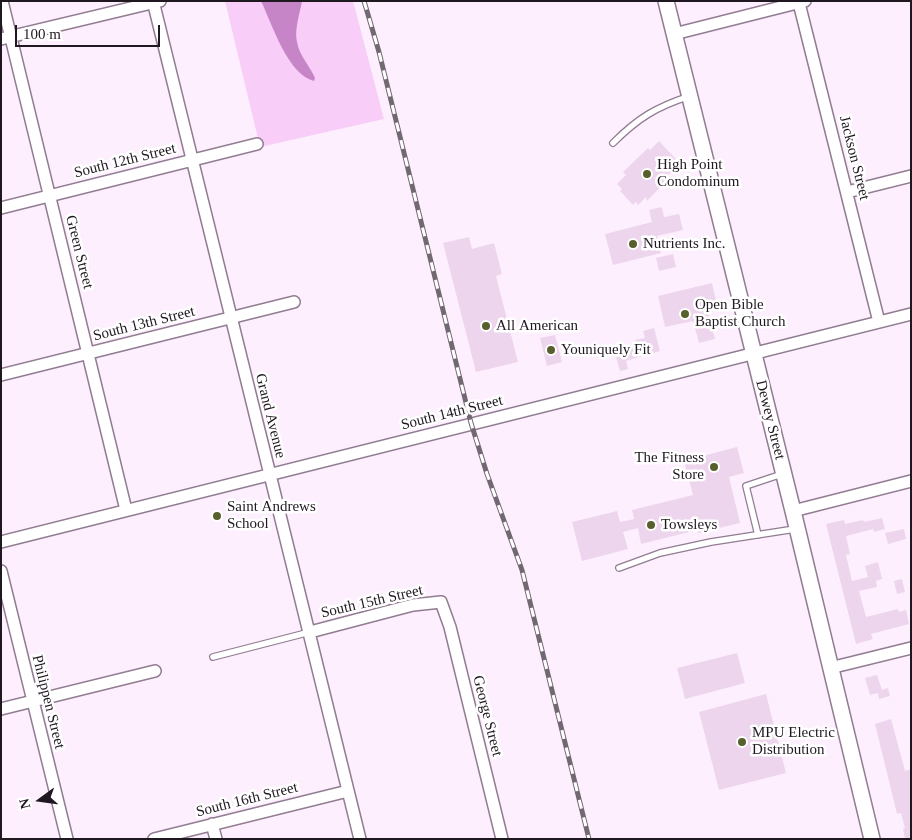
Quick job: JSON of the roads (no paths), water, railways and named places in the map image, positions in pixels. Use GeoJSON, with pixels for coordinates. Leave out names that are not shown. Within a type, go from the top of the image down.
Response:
{"type":"FeatureCollection","features":[{"type":"Feature","properties":{"kind":"street","name":"Green Street"},"geometry":{"type":"LineString","coordinates":[[2,1],[6,38],[89,353],[126,510]]}},
{"type":"Feature","properties":{"kind":"street","name":"Dewey Street"},"geometry":{"type":"LineString","coordinates":[[666,1],[784,474],[872,839]]}},
{"type":"Feature","properties":{"kind":"street"},"geometry":{"type":"LineString","coordinates":[[6,38],[155,2]]}},
{"type":"Feature","properties":{"kind":"street","name":"Grand Avenue"},"geometry":{"type":"LineString","coordinates":[[155,2],[360,839]]}},
{"type":"Feature","properties":{"kind":"street"},"geometry":{"type":"LineString","coordinates":[[674,34],[802,2]]}},
{"type":"Feature","properties":{"kind":"street","name":"Jackson Street"},"geometry":{"type":"LineString","coordinates":[[802,2],[880,322]]}},
{"type":"Feature","properties":{"kind":"street","name":"South 12th Street"},"geometry":{"type":"LineString","coordinates":[[1,208],[257,144]]}},
{"type":"Feature","properties":{"kind":"street"},"geometry":{"type":"LineString","coordinates":[[847,192],[911,176]]}},
{"type":"Feature","properties":{"kind":"street","name":"South 13th Street"},"geometry":{"type":"LineString","coordinates":[[1,375],[294,302]]}},
{"type":"Feature","properties":{"kind":"street","name":"South 14th Street"},"geometry":{"type":"LineString","coordinates":[[1,542],[911,314]]}},
{"type":"Feature","properties":{"kind":"street"},"geometry":{"type":"LineString","coordinates":[[793,511],[911,481]]}},
{"type":"Feature","properties":{"kind":"street","name":"Philippen Street"},"geometry":{"type":"LineString","coordinates":[[1,571],[67,839]]}},
{"type":"Feature","properties":{"kind":"street","name":"South 15th Street"},"geometry":{"type":"LineString","coordinates":[[310,632],[413,605],[441,602]]}},
{"type":"Feature","properties":{"kind":"street","name":"George Street"},"geometry":{"type":"LineString","coordinates":[[441,602],[450,627],[502,839]]}},
{"type":"Feature","properties":{"kind":"street"},"geometry":{"type":"LineString","coordinates":[[830,668],[911,648]]}},
{"type":"Feature","properties":{"kind":"street"},"geometry":{"type":"LineString","coordinates":[[1,709],[156,671]]}},
{"type":"Feature","properties":{"kind":"street","name":"South 16th Street"},"geometry":{"type":"LineString","coordinates":[[154,839],[348,791]]}},
{"type":"Feature","properties":{"kind":"street"},"geometry":{"type":"LineString","coordinates":[[212,824],[216,839]]}},
{"type":"Feature","properties":{"kind":"lane"},"geometry":{"type":"LineString","coordinates":[[613,143],[632,124],[640,119],[665,105],[690,96]]}},
{"type":"Feature","properties":{"kind":"lane"},"geometry":{"type":"LineString","coordinates":[[758,535],[746,486],[784,474]]}},
{"type":"Feature","properties":{"kind":"lane"},"geometry":{"type":"LineString","coordinates":[[619,568],[660,554],[711,542],[797,529]]}},
{"type":"Feature","properties":{"kind":"lane"},"geometry":{"type":"LineString","coordinates":[[213,657],[310,632]]}},
{"type":"Feature","properties":{"kind":"railway"},"geometry":{"type":"LineString","coordinates":[[364,1],[379,52],[471,423],[487,474],[522,570],[589,839]]}},
{"type":"Feature","properties":{"kind":"place","name":"High Point Condominum"},"geometry":{"type":"Point","coordinates":[647,174]}},
{"type":"Feature","properties":{"kind":"place","name":"Nutrients Inc."},"geometry":{"type":"Point","coordinates":[633,244]}},
{"type":"Feature","properties":{"kind":"place","name":"Open Bible Baptist Church"},"geometry":{"type":"Point","coordinates":[685,314]}},
{"type":"Feature","properties":{"kind":"place","name":"All American"},"geometry":{"type":"Point","coordinates":[486,326]}},
{"type":"Feature","properties":{"kind":"place","name":"Youniquely Fit"},"geometry":{"type":"Point","coordinates":[551,350]}},
{"type":"Feature","properties":{"kind":"place","name":"The Fitness Store"},"geometry":{"type":"Point","coordinates":[714,467]}},
{"type":"Feature","properties":{"kind":"place","name":"Saint Andrews School"},"geometry":{"type":"Point","coordinates":[217,516]}},
{"type":"Feature","properties":{"kind":"place","name":"Towsleys"},"geometry":{"type":"Point","coordinates":[651,525]}},
{"type":"Feature","properties":{"kind":"place","name":"MPU Electric Distribution"},"geometry":{"type":"Point","coordinates":[742,742]}}]}
